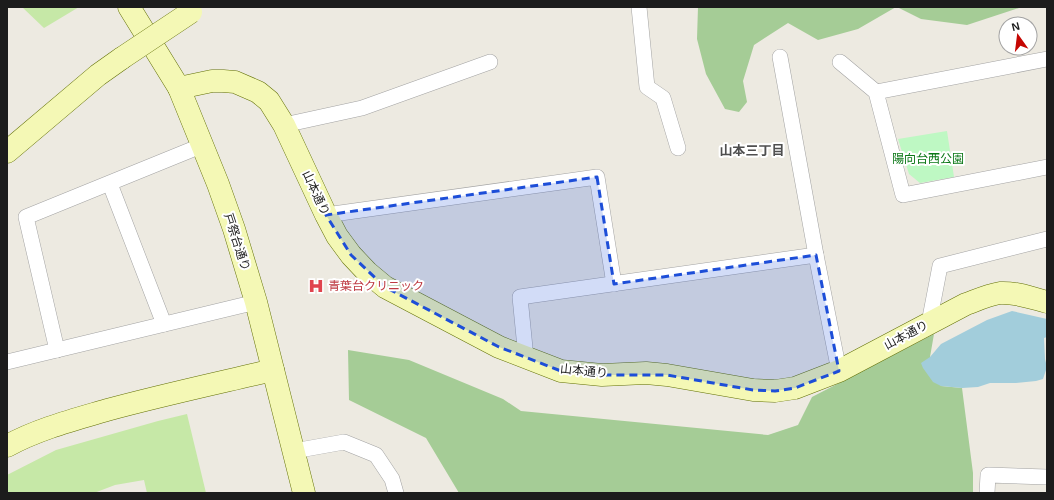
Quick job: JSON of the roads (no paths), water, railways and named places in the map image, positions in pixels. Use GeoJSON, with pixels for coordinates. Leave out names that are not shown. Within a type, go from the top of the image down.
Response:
{"type":"FeatureCollection","features":[{"type":"Feature","properties":{"kind":"street","name":"戸祭台通り"},"geometry":{"type":"LineString","coordinates":[[130,7],[179,88],[203,146],[234,229],[256,302],[304,493]]}},
{"type":"Feature","properties":{"kind":"street"},"geometry":{"type":"LineString","coordinates":[[639,7],[648,87],[663,98],[678,148]]}},
{"type":"Feature","properties":{"kind":"street"},"geometry":{"type":"LineString","coordinates":[[7,152],[98,75],[195,9]]}},
{"type":"Feature","properties":{"kind":"street"},"geometry":{"type":"LineString","coordinates":[[780,57],[839,371]]}},
{"type":"Feature","properties":{"kind":"street"},"geometry":{"type":"LineString","coordinates":[[876,92],[1047,59]]}},
{"type":"Feature","properties":{"kind":"street"},"geometry":{"type":"LineString","coordinates":[[284,125],[362,108],[490,62]]}},
{"type":"Feature","properties":{"kind":"street"},"geometry":{"type":"LineString","coordinates":[[840,62],[876,92],[903,194],[1047,167]]}},
{"type":"Feature","properties":{"kind":"street","name":"山本通り"},"geometry":{"type":"LineString","coordinates":[[179,88],[212,81],[235,82],[258,92],[269,101],[284,125],[337,236],[351,255],[367,272],[385,287],[499,347],[561,371],[602,375],[646,373],[667,375],[753,390],[775,391],[795,388],[839,371],[929,323],[983,297],[1000,294],[1016,294],[1047,302]]}},
{"type":"Feature","properties":{"kind":"street"},"geometry":{"type":"LineString","coordinates":[[57,350],[26,217],[203,146]]}},
{"type":"Feature","properties":{"kind":"street"},"geometry":{"type":"LineString","coordinates":[[326,215],[596,177],[614,284]]}},
{"type":"Feature","properties":{"kind":"street"},"geometry":{"type":"LineString","coordinates":[[110,184],[164,324]]}},
{"type":"Feature","properties":{"kind":"street"},"geometry":{"type":"LineString","coordinates":[[929,323],[940,266],[1047,239]]}},
{"type":"Feature","properties":{"kind":"street"},"geometry":{"type":"LineString","coordinates":[[526,358],[520,297],[816,254]]}},
{"type":"Feature","properties":{"kind":"street"},"geometry":{"type":"LineString","coordinates":[[7,362],[256,302]]}},
{"type":"Feature","properties":{"kind":"street"},"geometry":{"type":"LineString","coordinates":[[7,446],[35,433],[87,416],[149,399],[273,370]]}},
{"type":"Feature","properties":{"kind":"street"},"geometry":{"type":"LineString","coordinates":[[294,452],[344,442],[376,454],[392,479],[396,493]]}},
{"type":"Feature","properties":{"kind":"street"},"geometry":{"type":"LineString","coordinates":[[987,493],[988,475],[1047,478]]}},
{"type":"Feature","properties":{"kind":"water"},"geometry":{"type":"Polygon","coordinates":[[[1012,311],[1047,319],[1047,337],[1044,338],[1047,367],[1043,379],[1016,383],[990,383],[978,387],[962,388],[941,386],[933,382],[921,363],[930,357],[941,344],[987,320],[1012,311]]]}},
{"type":"Feature","properties":{"kind":"place","name":"青葉台クリニック"},"geometry":{"type":"Point","coordinates":[316,286]}},
{"type":"Feature","properties":{"kind":"district","name":"山本三丁目"},"geometry":{"type":"Point","coordinates":[752,150]}},
{"type":"Feature","properties":{"kind":"park label","name":"陽向台西公園"},"geometry":{"type":"Point","coordinates":[928,159]}}]}
